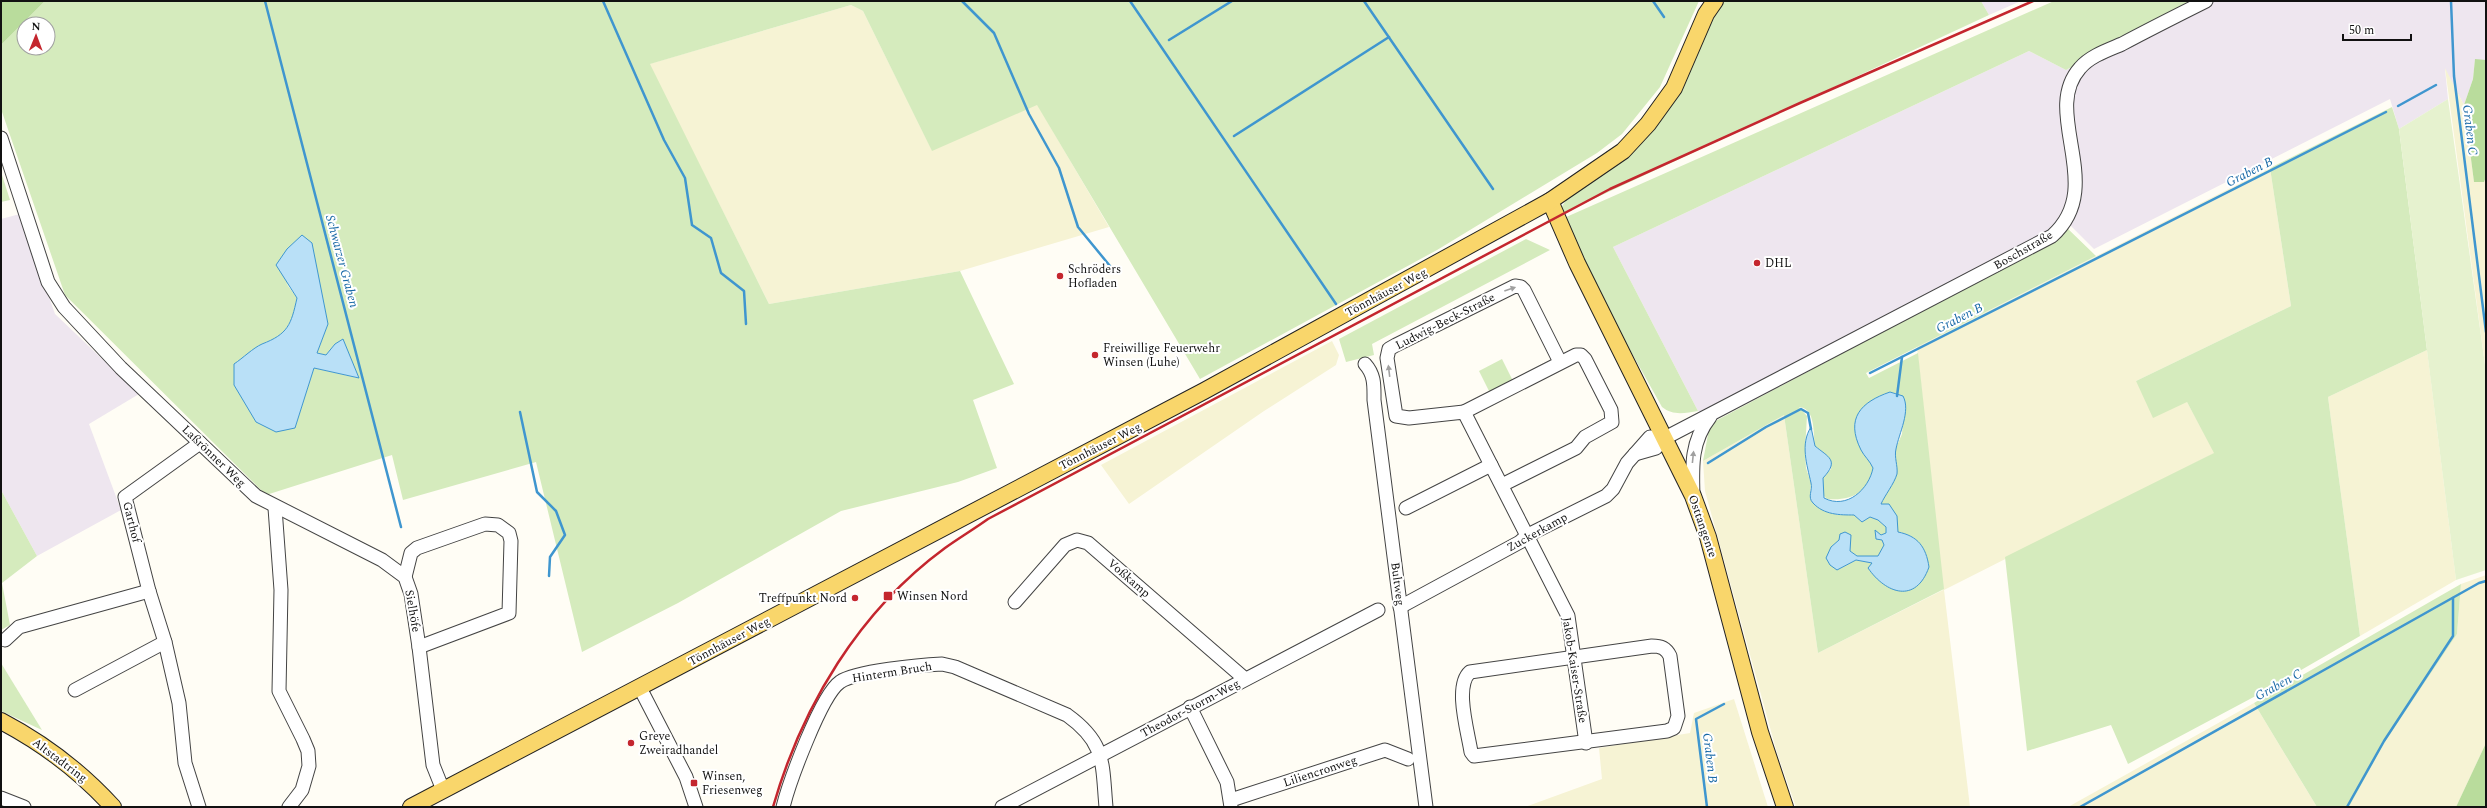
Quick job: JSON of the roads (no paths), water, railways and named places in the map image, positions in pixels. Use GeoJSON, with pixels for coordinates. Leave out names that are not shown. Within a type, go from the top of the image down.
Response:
{"type":"FeatureCollection","features":[{"type":"Feature","properties":{"kind":"main road","name":"Tönnhäuser Weg"},"geometry":{"type":"LineString","coordinates":[[420,805],[443,790],[1204,392],[1544,204],[1623,151],[1648,124],[1674,88],[1706,14],[1715,1]]}},
{"type":"Feature","properties":{"kind":"main road","name":"Osttangente"},"geometry":{"type":"LineString","coordinates":[[1544,204],[1577,263],[1693,496],[1708,537],[1760,732],[1785,807]]}},
{"type":"Feature","properties":{"kind":"main road","name":"Altstadtring"},"geometry":{"type":"LineString","coordinates":[[1,721],[22,732],[68,764],[113,807]]}},
{"type":"Feature","properties":{"kind":"street","name":"Boschstraße"},"geometry":{"type":"LineString","coordinates":[[1665,438],[1711,416],[2052,236],[2071,213],[2076,191],[2067,104],[2074,76],[2090,60],[2206,1]]}},
{"type":"Feature","properties":{"kind":"street","name":"Laßrönner Weg"},"geometry":{"type":"LineString","coordinates":[[1,138],[48,282],[64,307],[121,368],[256,496],[275,508]]}},
{"type":"Feature","properties":{"kind":"street","name":"Ludwig-Beck-Straße"},"geometry":{"type":"LineString","coordinates":[[1464,412],[1409,418],[1396,416],[1388,358],[1389,350],[1515,286],[1521,287],[1524,290],[1560,362]]}},
{"type":"Feature","properties":{"kind":"street"},"geometry":{"type":"LineString","coordinates":[[1502,485],[1576,448],[1585,437],[1612,422],[1611,410],[1585,359],[1581,355],[1576,355],[1560,362],[1464,412],[1528,535]]}},
{"type":"Feature","properties":{"kind":"street","name":"Bultweg"},"geometry":{"type":"LineString","coordinates":[[1365,364],[1371,370],[1374,382],[1374,400],[1426,807]]}},
{"type":"Feature","properties":{"kind":"street","name":"Boschstraße"},"geometry":{"type":"LineString","coordinates":[[1693,496],[1692,457],[1696,439],[1711,416]]}},
{"type":"Feature","properties":{"kind":"street","name":"Zuckerkamp"},"geometry":{"type":"LineString","coordinates":[[1400,607],[1423,593],[1520,542],[1528,535],[1606,496],[1635,454],[1656,448],[1665,438]]}},
{"type":"Feature","properties":{"kind":"street","name":"Garthof"},"geometry":{"type":"LineString","coordinates":[[199,807],[185,763],[179,703],[165,642],[149,591],[125,496],[200,443]]}},
{"type":"Feature","properties":{"kind":"street"},"geometry":{"type":"LineString","coordinates":[[1406,508],[1491,466]]}},
{"type":"Feature","properties":{"kind":"street"},"geometry":{"type":"LineString","coordinates":[[275,508],[281,590],[279,691],[308,751],[309,766],[302,790],[289,807]]}},
{"type":"Feature","properties":{"kind":"street","name":"Sielhöfe"},"geometry":{"type":"LineString","coordinates":[[275,508],[382,560],[405,578],[411,594],[419,647],[433,765],[443,790]]}},
{"type":"Feature","properties":{"kind":"street"},"geometry":{"type":"LineString","coordinates":[[405,578],[412,553],[417,548],[485,524],[498,525],[509,532],[511,541],[509,613],[419,647]]}},
{"type":"Feature","properties":{"kind":"street","name":"Jakob-Kaiser-Straße"},"geometry":{"type":"LineString","coordinates":[[1528,535],[1568,616],[1586,743]]}},
{"type":"Feature","properties":{"kind":"street","name":"Voßkamp"},"geometry":{"type":"LineString","coordinates":[[1015,602],[1065,545],[1077,540],[1088,543],[1245,679]]}},
{"type":"Feature","properties":{"kind":"street"},"geometry":{"type":"LineString","coordinates":[[1398,581],[1409,588],[1423,593]]}},
{"type":"Feature","properties":{"kind":"street"},"geometry":{"type":"LineString","coordinates":[[5,640],[18,627],[149,591]]}},
{"type":"Feature","properties":{"kind":"street","name":"Theodor-Storm-Weg"},"geometry":{"type":"LineString","coordinates":[[1002,807],[1190,707],[1378,610]]}},
{"type":"Feature","properties":{"kind":"street"},"geometry":{"type":"LineString","coordinates":[[75,690],[165,642]]}},
{"type":"Feature","properties":{"kind":"street"},"geometry":{"type":"LineString","coordinates":[[1660,646],[1667,650],[1670,656],[1678,722],[1668,731],[1586,743],[1474,756],[1471,752],[1462,688],[1465,676],[1476,670],[1574,657],[1660,646]]}},
{"type":"Feature","properties":{"kind":"street","name":"Hinterm Bruch"},"geometry":{"type":"LineString","coordinates":[[783,807],[797,764],[830,693],[840,682],[854,676],[928,665],[955,667],[1067,714],[1081,725],[1094,740],[1101,754]]}},
{"type":"Feature","properties":{"kind":"street"},"geometry":{"type":"LineString","coordinates":[[640,688],[686,777],[696,807]]}},
{"type":"Feature","properties":{"kind":"street"},"geometry":{"type":"LineString","coordinates":[[1190,707],[1217,758],[1227,782],[1231,804]]}},
{"type":"Feature","properties":{"kind":"street","name":"Liliencronweg"},"geometry":{"type":"LineString","coordinates":[[1231,804],[1384,750],[1408,759]]}},
{"type":"Feature","properties":{"kind":"street"},"geometry":{"type":"LineString","coordinates":[[1101,754],[1106,807]]}},
{"type":"Feature","properties":{"kind":"street"},"geometry":{"type":"LineString","coordinates":[[1,798],[24,807]]}},
{"type":"Feature","properties":{"kind":"water"},"geometry":{"type":"Polygon","coordinates":[[[302,235],[312,243],[328,324],[317,353],[326,355],[335,344],[343,339],[359,378],[314,368],[295,428],[276,432],[256,422],[234,385],[234,364],[255,348],[278,336],[290,322],[297,298],[276,265],[287,249],[302,235]]]}},
{"type":"Feature","properties":{"kind":"water"},"geometry":{"type":"Polygon","coordinates":[[[1890,392],[1903,396],[1906,408],[1904,422],[1897,443],[1897,474],[1881,504],[1889,504],[1897,516],[1898,532],[1911,536],[1920,544],[1926,554],[1929,567],[1923,579],[1917,586],[1909,590],[1900,591],[1883,584],[1875,577],[1868,568],[1872,563],[1856,560],[1837,570],[1830,565],[1826,558],[1831,547],[1839,540],[1840,534],[1845,532],[1851,535],[1850,551],[1857,556],[1878,556],[1884,545],[1882,540],[1876,539],[1875,530],[1881,535],[1886,533],[1886,527],[1878,520],[1870,517],[1862,522],[1854,515],[1832,514],[1817,507],[1810,498],[1811,486],[1805,455],[1806,440],[1811,427],[1815,446],[1828,456],[1831,463],[1831,467],[1823,478],[1824,498],[1833,501],[1841,501],[1856,495],[1867,483],[1873,468],[1861,450],[1856,439],[1855,420],[1864,406],[1880,396],[1890,392]]]}},
{"type":"Feature","properties":{"kind":"waterway","name":"Schwarzer Graben"},"geometry":{"type":"LineString","coordinates":[[265,1],[401,527]]}},
{"type":"Feature","properties":{"kind":"waterway"},"geometry":{"type":"LineString","coordinates":[[603,1],[664,140],[685,178],[692,225],[711,238],[721,273],[744,291],[746,324]]}},
{"type":"Feature","properties":{"kind":"waterway"},"geometry":{"type":"LineString","coordinates":[[962,1],[994,33],[1029,114],[1059,168],[1078,227],[1110,266]]}},
{"type":"Feature","properties":{"kind":"waterway"},"geometry":{"type":"LineString","coordinates":[[1130,1],[1336,304]]}},
{"type":"Feature","properties":{"kind":"waterway"},"geometry":{"type":"LineString","coordinates":[[1169,40],[1232,1]]}},
{"type":"Feature","properties":{"kind":"waterway"},"geometry":{"type":"LineString","coordinates":[[1364,1],[1493,189]]}},
{"type":"Feature","properties":{"kind":"waterway"},"geometry":{"type":"LineString","coordinates":[[1653,1],[1664,17]]}},
{"type":"Feature","properties":{"kind":"waterway","name":"Graben C"},"geometry":{"type":"LineString","coordinates":[[2451,1],[2454,76],[2486,332]]}},
{"type":"Feature","properties":{"kind":"waterway"},"geometry":{"type":"LineString","coordinates":[[1234,136],[1389,37]]}},
{"type":"Feature","properties":{"kind":"waterway","name":"Graben B"},"geometry":{"type":"LineString","coordinates":[[2398,106],[2436,85]]}},
{"type":"Feature","properties":{"kind":"waterway","name":"Graben B"},"geometry":{"type":"LineString","coordinates":[[1870,373],[2386,112]]}},
{"type":"Feature","properties":{"kind":"waterway","name":"Graben B"},"geometry":{"type":"LineString","coordinates":[[1897,396],[1902,357]]}},
{"type":"Feature","properties":{"kind":"waterway","name":"Graben B"},"geometry":{"type":"LineString","coordinates":[[1708,463],[1766,427],[1801,409],[1808,413],[1811,429]]}},
{"type":"Feature","properties":{"kind":"waterway"},"geometry":{"type":"LineString","coordinates":[[520,412],[537,492],[556,511],[565,535],[550,557],[549,576]]}},
{"type":"Feature","properties":{"kind":"waterway","name":"Graben C"},"geometry":{"type":"LineString","coordinates":[[2080,807],[2479,583],[2486,581]]}},
{"type":"Feature","properties":{"kind":"waterway"},"geometry":{"type":"LineString","coordinates":[[2347,807],[2384,741],[2453,636],[2453,598]]}},
{"type":"Feature","properties":{"kind":"waterway","name":"Graben B"},"geometry":{"type":"LineString","coordinates":[[1707,807],[1696,719],[1724,704]]}},
{"type":"Feature","properties":{"kind":"railway"},"geometry":{"type":"LineString","coordinates":[[773,807],[785,769],[817,697],[860,631],[886,601],[914,573],[945,548],[988,519],[1610,189],[1800,103],[2033,1]]}},
{"type":"Feature","properties":{"kind":"place","name":"DHL"},"geometry":{"type":"Point","coordinates":[1757,263]}},
{"type":"Feature","properties":{"kind":"place","name":"Schröders Hofladen"},"geometry":{"type":"Point","coordinates":[1060,276]}},
{"type":"Feature","properties":{"kind":"place","name":"Freiwillige Feuerwehr Winsen (Luhe)"},"geometry":{"type":"Point","coordinates":[1095,355]}},
{"type":"Feature","properties":{"kind":"place","name":"Winsen Nord"},"geometry":{"type":"Point","coordinates":[888,596]}},
{"type":"Feature","properties":{"kind":"place","name":"Treffpunkt Nord"},"geometry":{"type":"Point","coordinates":[855,598]}},
{"type":"Feature","properties":{"kind":"place","name":"Greve Zweiradhandel"},"geometry":{"type":"Point","coordinates":[631,743]}},
{"type":"Feature","properties":{"kind":"place","name":"Winsen, Friesenweg"},"geometry":{"type":"Point","coordinates":[694,783]}}]}
